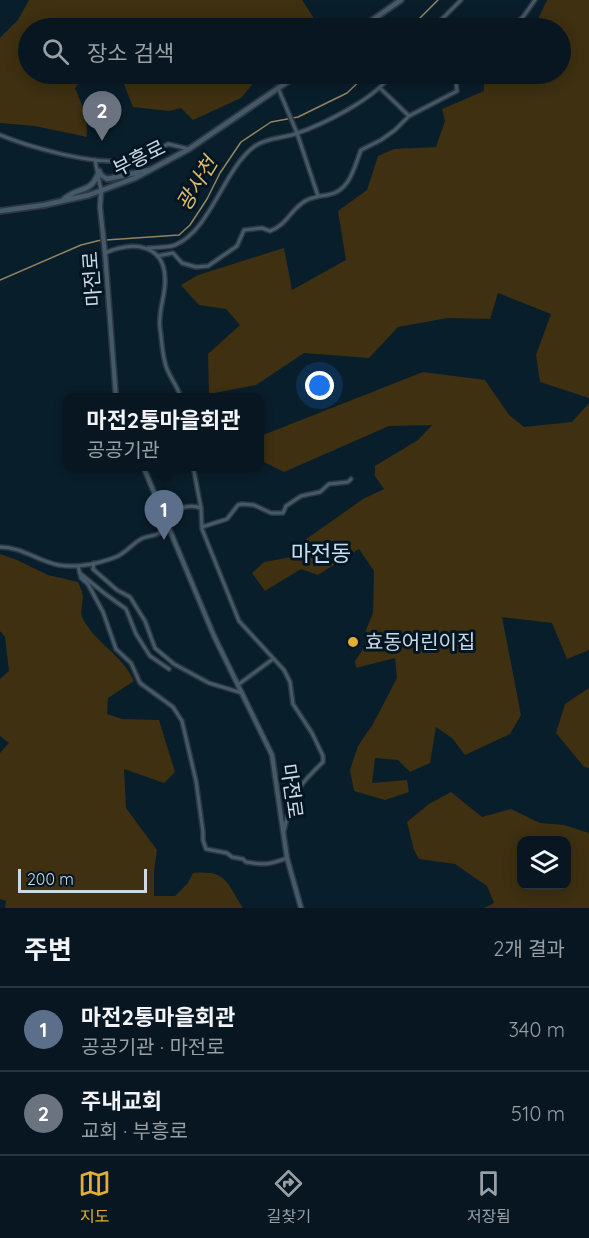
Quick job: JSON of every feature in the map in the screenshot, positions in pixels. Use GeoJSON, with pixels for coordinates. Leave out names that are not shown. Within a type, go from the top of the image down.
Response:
{"type":"FeatureCollection","features":[{"type":"Feature","properties":{"kind":"main road"},"geometry":{"type":"LineString","coordinates":[[375,18],[401,0]]}},
{"type":"Feature","properties":{"kind":"main road","name":"부흥로"},"geometry":{"type":"LineString","coordinates":[[0,212],[101,192],[157,168],[189,149],[284,84]]}},
{"type":"Feature","properties":{"kind":"main road"},"geometry":{"type":"LineString","coordinates":[[99,171],[101,176],[107,179],[157,168]]}},
{"type":"Feature","properties":{"kind":"main road"},"geometry":{"type":"LineString","coordinates":[[62,201],[70,194],[91,186],[99,171]]}},
{"type":"Feature","properties":{"kind":"street"},"geometry":{"type":"LineString","coordinates":[[443,18],[461,0]]}},
{"type":"Feature","properties":{"kind":"street"},"geometry":{"type":"LineString","coordinates":[[522,18],[535,0]]}},
{"type":"Feature","properties":{"kind":"street"},"geometry":{"type":"LineString","coordinates":[[105,251],[123,247],[174,246],[190,237],[247,154],[255,146],[296,132],[354,106],[384,84]]}},
{"type":"Feature","properties":{"kind":"street"},"geometry":{"type":"LineString","coordinates":[[157,256],[173,253],[182,264],[196,267],[208,266],[237,246],[244,230],[262,228],[270,231],[279,228],[301,203],[336,192],[353,176],[361,150],[381,140],[409,116],[457,92],[456,84]]}},
{"type":"Feature","properties":{"kind":"street"},"geometry":{"type":"LineString","coordinates":[[278,88],[318,196]]}},
{"type":"Feature","properties":{"kind":"street"},"geometry":{"type":"LineString","coordinates":[[381,88],[409,116]]}},
{"type":"Feature","properties":{"kind":"street","name":"부흥로"},"geometry":{"type":"LineString","coordinates":[[0,135],[57,152],[95,160],[114,161],[148,155],[168,144],[172,147],[189,149]]}},
{"type":"Feature","properties":{"kind":"street","name":"마전로"},"geometry":{"type":"LineString","coordinates":[[95,160],[99,171],[101,192],[116,393]]}},
{"type":"Feature","properties":{"kind":"street"},"geometry":{"type":"LineString","coordinates":[[148,248],[157,256],[165,275],[159,315],[164,361],[179,393]]}},
{"type":"Feature","properties":{"kind":"street","name":"마전로"},"geometry":{"type":"LineString","coordinates":[[145,471],[214,636],[272,755],[287,858],[301,908]]}},
{"type":"Feature","properties":{"kind":"street"},"geometry":{"type":"LineString","coordinates":[[194,471],[202,527],[209,550],[239,621],[284,670],[290,682],[293,704],[312,733],[323,756],[323,762],[300,784],[289,809],[283,836]]}},
{"type":"Feature","properties":{"kind":"street"},"geometry":{"type":"LineString","coordinates":[[202,527],[226,520],[238,505],[242,504],[254,505],[271,513],[283,513],[285,506],[298,497],[316,493],[329,484],[348,482],[351,479]]}},
{"type":"Feature","properties":{"kind":"street"},"geometry":{"type":"LineString","coordinates":[[0,547],[19,550],[56,565],[78,566],[94,563],[123,554],[139,540],[159,533],[163,530],[165,521],[182,508],[193,505],[201,508]]}},
{"type":"Feature","properties":{"kind":"street"},"geometry":{"type":"LineString","coordinates":[[94,563],[93,569],[100,576],[130,597],[145,621],[155,648],[174,664],[209,683],[244,694]]}},
{"type":"Feature","properties":{"kind":"street"},"geometry":{"type":"LineString","coordinates":[[78,566],[81,578],[88,584],[103,612],[116,649],[132,663],[140,683],[173,707],[182,721],[196,781],[206,849],[227,853],[232,857],[257,865],[273,864],[287,858]]}},
{"type":"Feature","properties":{"kind":"street"},"geometry":{"type":"LineString","coordinates":[[80,572],[126,609],[136,634],[150,656],[169,669]]}},
{"type":"Feature","properties":{"kind":"street"},"geometry":{"type":"LineString","coordinates":[[239,684],[273,659]]}},
{"type":"Feature","properties":{"kind":"shaded area"},"geometry":{"type":"Polygon","coordinates":[[[29,0],[302,0],[314,18],[19,18],[29,0]]]}},
{"type":"Feature","properties":{"kind":"shaded area"},"geometry":{"type":"Polygon","coordinates":[[[547,0],[589,0],[589,398],[540,382],[536,355],[551,314],[498,293],[490,319],[448,318],[398,327],[369,358],[304,353],[256,385],[209,393],[208,354],[240,325],[226,309],[199,305],[181,285],[198,275],[284,248],[292,290],[346,260],[338,211],[367,190],[378,156],[394,149],[436,147],[445,121],[442,109],[484,91],[484,84],[571,84],[571,18],[538,18],[547,0]]]}},
{"type":"Feature","properties":{"kind":"shaded area"},"geometry":{"type":"Polygon","coordinates":[[[18,20],[18,84],[78,84],[75,88],[86,115],[87,137],[35,126],[0,123],[0,38],[18,20]]]}},
{"type":"Feature","properties":{"kind":"shaded area"},"geometry":{"type":"Polygon","coordinates":[[[124,84],[253,84],[241,98],[193,120],[181,108],[169,111],[133,107],[124,84]]]}},
{"type":"Feature","properties":{"kind":"shaded area"},"geometry":{"type":"Polygon","coordinates":[[[423,372],[485,380],[509,415],[524,427],[572,422],[589,403],[589,650],[567,659],[552,623],[502,617],[521,715],[510,734],[465,755],[452,738],[436,727],[430,763],[410,772],[398,760],[375,758],[372,783],[407,780],[409,792],[385,800],[354,791],[350,770],[358,746],[373,724],[397,678],[395,658],[356,668],[355,661],[365,646],[366,630],[373,613],[374,571],[359,549],[318,575],[301,569],[265,591],[252,573],[264,562],[297,556],[302,542],[363,499],[384,489],[375,476],[375,466],[418,440],[432,425],[389,426],[284,472],[264,462],[264,435],[423,372]]]}},
{"type":"Feature","properties":{"kind":"shaded area"},"geometry":{"type":"Polygon","coordinates":[[[0,554],[48,575],[78,582],[83,596],[81,611],[83,619],[95,636],[123,663],[134,681],[108,698],[107,714],[122,719],[159,720],[175,772],[164,783],[124,769],[126,808],[157,850],[154,896],[175,896],[188,883],[193,873],[213,874],[229,885],[243,908],[5,908],[6,901],[0,899],[0,753],[9,743],[0,736],[0,679],[9,671],[5,637],[0,631],[0,554]]]}},
{"type":"Feature","properties":{"kind":"shaded area"},"geometry":{"type":"Polygon","coordinates":[[[589,688],[589,768],[584,767],[556,733],[565,704],[589,688]]]}},
{"type":"Feature","properties":{"kind":"shaded area"},"geometry":{"type":"Polygon","coordinates":[[[451,792],[482,817],[511,809],[540,823],[564,825],[589,833],[589,908],[484,908],[494,903],[487,886],[455,864],[419,859],[414,850],[407,822],[429,804],[451,792]]]}},
{"type":"Feature","properties":{"kind":"waterway","name":"광사천"},"geometry":{"type":"LineString","coordinates":[[420,18],[438,0]]}},
{"type":"Feature","properties":{"kind":"waterway","name":"광사천"},"geometry":{"type":"LineString","coordinates":[[106,240],[179,235],[190,225],[241,142],[271,122],[298,117],[347,93],[356,84]]}},
{"type":"Feature","properties":{"kind":"waterway","name":"광사천"},"geometry":{"type":"LineString","coordinates":[[0,280],[81,245],[101,240]]}},
{"type":"Feature","properties":{"kind":"place","name":"주내교회"},"geometry":{"type":"Point","coordinates":[102,141]}},
{"type":"Feature","properties":{"kind":"place","name":"마전2통마을회관"},"geometry":{"type":"Point","coordinates":[164,540]}},
{"type":"Feature","properties":{"kind":"place","name":"효동어린이집"},"geometry":{"type":"Point","coordinates":[353,642]}},
{"type":"Feature","properties":{"kind":"district","name":"마전동"},"geometry":{"type":"Point","coordinates":[321,553]}}]}
